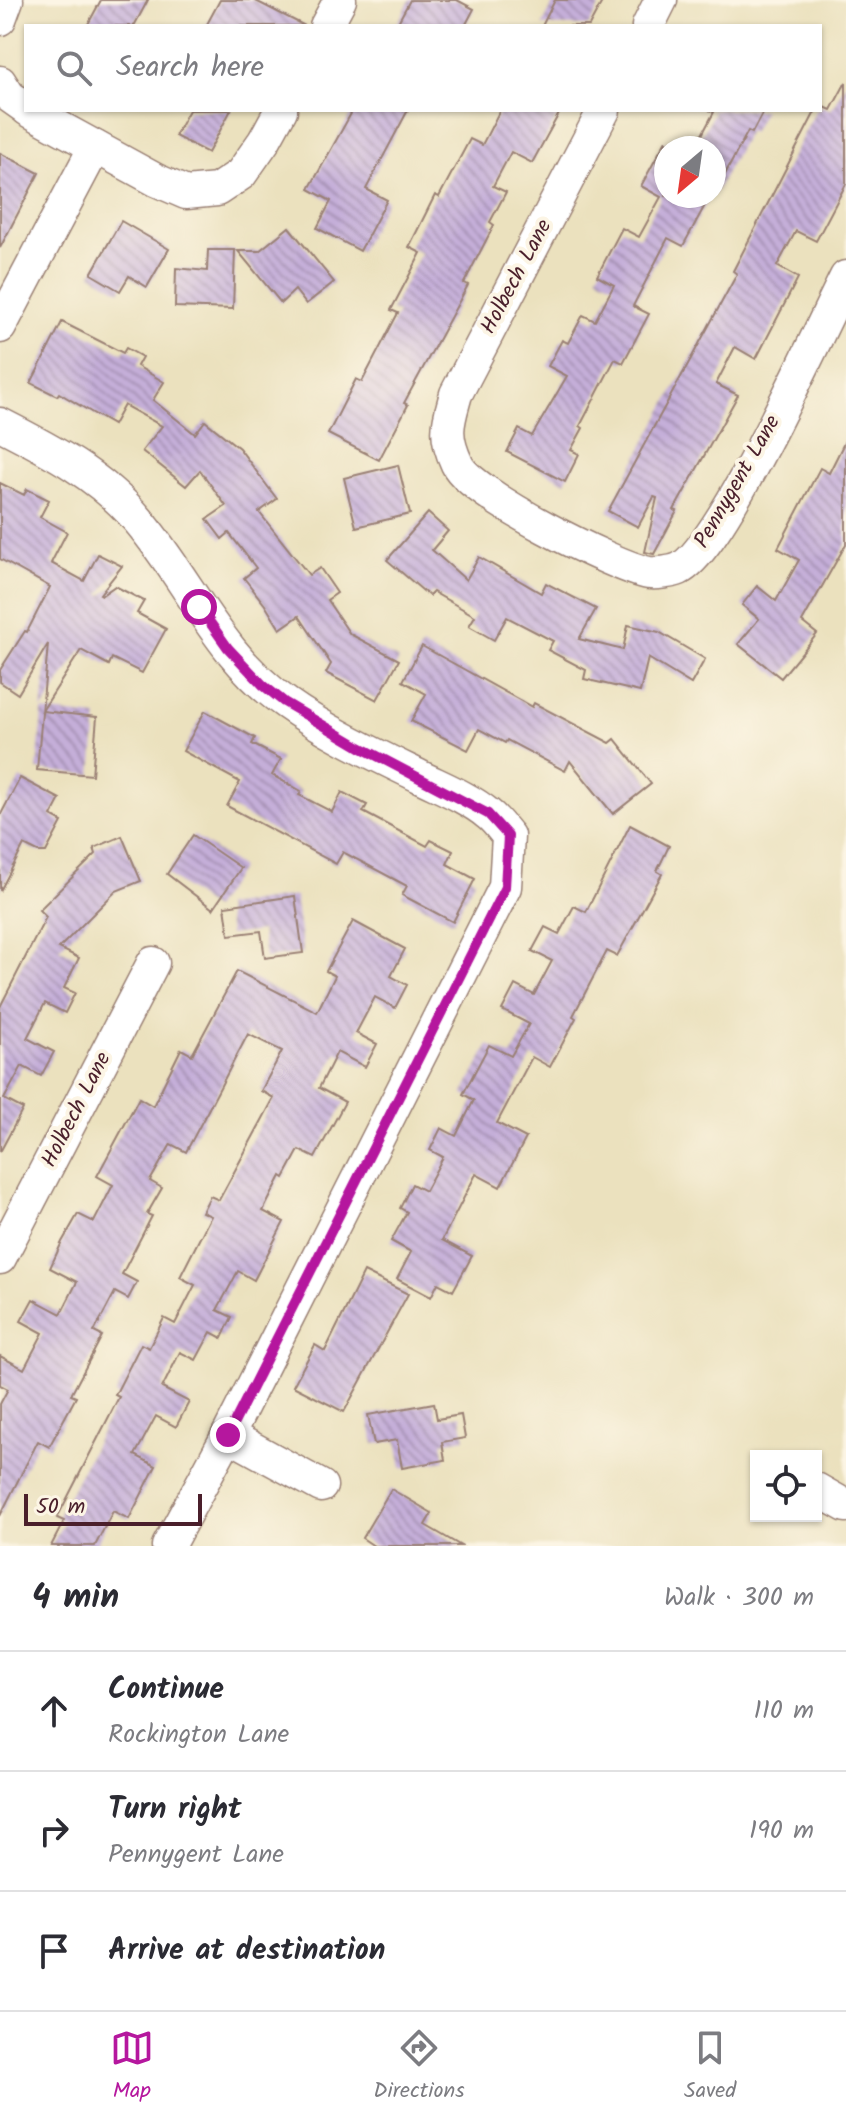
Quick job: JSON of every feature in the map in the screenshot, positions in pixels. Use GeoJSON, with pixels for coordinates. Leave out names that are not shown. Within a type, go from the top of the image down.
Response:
{"type":"FeatureCollection","features":[{"type":"Feature","properties":{"kind":"street"},"geometry":{"type":"LineString","coordinates":[[0,19],[7,0]]}},
{"type":"Feature","properties":{"kind":"street"},"geometry":{"type":"LineString","coordinates":[[327,24],[340,0]]}},
{"type":"Feature","properties":{"kind":"street"},"geometry":{"type":"LineString","coordinates":[[649,24],[661,0]]}},
{"type":"Feature","properties":{"kind":"street"},"geometry":{"type":"LineString","coordinates":[[0,82],[9,96],[24,107]]}},
{"type":"Feature","properties":{"kind":"street"},"geometry":{"type":"LineString","coordinates":[[32,112],[186,193],[217,190],[241,174],[280,112]]}},
{"type":"Feature","properties":{"kind":"street","name":"Holbech Lane"},"geometry":{"type":"LineString","coordinates":[[452,449],[446,428],[456,394],[603,112]]}},
{"type":"Feature","properties":{"kind":"street"},"geometry":{"type":"LineString","coordinates":[[0,327],[95,147]]}},
{"type":"Feature","properties":{"kind":"street","name":"Pennygent Lane"},"geometry":{"type":"LineString","coordinates":[[452,449],[457,465],[469,480],[493,498],[620,565],[652,573],[679,569],[701,551],[720,522],[846,277]]}},
{"type":"Feature","properties":{"kind":"street"},"geometry":{"type":"LineString","coordinates":[[0,424],[53,451],[119,499],[155,541],[228,648],[263,685],[284,702],[360,747],[488,814],[508,836],[505,887],[228,1435],[168,1546]]}},
{"type":"Feature","properties":{"kind":"street","name":"Holbech Lane"},"geometry":{"type":"LineString","coordinates":[[0,1258],[153,963]]}},
{"type":"Feature","properties":{"kind":"street"},"geometry":{"type":"LineString","coordinates":[[228,1435],[321,1486]]}},
{"type":"Feature","properties":{"kind":"street"},"geometry":{"type":"LineString","coordinates":[[822,1492],[846,1506]]}},
{"type":"Feature","properties":{"kind":"building"},"geometry":{"type":"Polygon","coordinates":[[[101,0],[148,0],[135,24],[88,24],[101,0]]]}},
{"type":"Feature","properties":{"kind":"building"},"geometry":{"type":"Polygon","coordinates":[[[220,0],[254,0],[301,24],[207,24],[220,0]]]}},
{"type":"Feature","properties":{"kind":"building"},"geometry":{"type":"Polygon","coordinates":[[[410,0],[457,0],[474,9],[466,24],[397,24],[410,0]]]}},
{"type":"Feature","properties":{"kind":"building"},"geometry":{"type":"Polygon","coordinates":[[[555,0],[603,0],[590,24],[543,24],[555,0]]]}},
{"type":"Feature","properties":{"kind":"building"},"geometry":{"type":"Polygon","coordinates":[[[846,82],[846,184],[816,241],[796,231],[777,266],[798,278],[756,359],[735,347],[716,384],[738,395],[674,510],[677,511],[654,554],[645,552],[657,498],[654,497],[638,527],[608,511],[737,274],[733,271],[815,112],[822,112],[822,106],[831,110],[846,82]]]}},
{"type":"Feature","properties":{"kind":"building"},"geometry":{"type":"Polygon","coordinates":[[[188,112],[230,112],[208,153],[175,136],[188,112]]]}},
{"type":"Feature","properties":{"kind":"building"},"geometry":{"type":"Polygon","coordinates":[[[352,112],[407,112],[366,189],[387,200],[360,251],[317,228],[331,201],[309,189],[352,112]]]}},
{"type":"Feature","properties":{"kind":"building"},"geometry":{"type":"Polygon","coordinates":[[[499,112],[560,112],[532,163],[511,152],[493,186],[506,192],[490,222],[494,225],[464,283],[468,285],[404,403],[408,405],[379,460],[328,434],[356,379],[362,382],[398,313],[391,310],[421,253],[409,247],[435,195],[439,197],[470,139],[482,145],[499,112]]]}},
{"type":"Feature","properties":{"kind":"building"},"geometry":{"type":"Polygon","coordinates":[[[714,112],[763,112],[752,133],[748,131],[726,172],[726,136],[701,136],[714,112]]]}},
{"type":"Feature","properties":{"kind":"building"},"geometry":{"type":"Polygon","coordinates":[[[0,153],[39,173],[0,248],[0,153]]]}},
{"type":"Feature","properties":{"kind":"building"},"geometry":{"type":"Polygon","coordinates":[[[654,162],[654,193],[641,186],[654,162]]]}},
{"type":"Feature","properties":{"kind":"building"},"geometry":{"type":"Polygon","coordinates":[[[655,208],[704,208],[683,246],[668,238],[633,306],[649,314],[623,363],[615,359],[580,426],[583,428],[571,450],[579,454],[565,482],[507,452],[519,429],[532,436],[567,376],[548,366],[562,340],[568,343],[583,315],[595,321],[614,285],[597,276],[622,228],[639,237],[655,208]]]}},
{"type":"Feature","properties":{"kind":"building"},"geometry":{"type":"Polygon","coordinates":[[[121,221],[169,249],[147,287],[129,276],[120,291],[91,274],[121,221]]]}},
{"type":"Feature","properties":{"kind":"building"},"geometry":{"type":"Polygon","coordinates":[[[289,227],[334,282],[306,304],[295,290],[281,303],[238,251],[259,251],[289,227]]]}},
{"type":"Feature","properties":{"kind":"building"},"geometry":{"type":"Polygon","coordinates":[[[208,250],[235,250],[233,309],[175,307],[176,268],[207,271],[208,250]]]}},
{"type":"Feature","properties":{"kind":"building"},"geometry":{"type":"Polygon","coordinates":[[[62,322],[123,353],[126,348],[142,357],[137,366],[164,382],[153,400],[195,434],[205,421],[239,448],[277,499],[259,512],[309,575],[320,568],[337,593],[327,600],[350,634],[399,660],[377,700],[326,673],[331,664],[299,616],[280,629],[244,578],[256,568],[229,533],[222,539],[207,519],[226,506],[200,470],[186,486],[142,451],[162,426],[124,405],[113,425],[59,393],[57,396],[31,383],[62,322]]]}},
{"type":"Feature","properties":{"kind":"building"},"geometry":{"type":"Polygon","coordinates":[[[846,439],[846,544],[802,622],[817,634],[781,678],[738,644],[759,619],[742,605],[757,586],[776,601],[799,560],[778,548],[820,468],[829,473],[846,439]]]}},
{"type":"Feature","properties":{"kind":"building"},"geometry":{"type":"Polygon","coordinates":[[[398,465],[410,514],[356,527],[344,478],[398,465]]]}},
{"type":"Feature","properties":{"kind":"building"},"geometry":{"type":"Polygon","coordinates":[[[0,483],[24,495],[27,489],[49,500],[40,517],[67,532],[51,563],[84,581],[98,554],[122,566],[100,594],[115,586],[144,601],[137,613],[166,629],[142,673],[112,658],[109,665],[81,650],[42,711],[48,644],[18,694],[0,682],[0,670],[27,632],[50,587],[0,559],[0,483]]]}},
{"type":"Feature","properties":{"kind":"building"},"geometry":{"type":"Polygon","coordinates":[[[428,513],[448,531],[432,550],[466,580],[479,557],[541,593],[546,583],[596,609],[579,639],[623,650],[628,625],[659,632],[705,659],[691,684],[648,658],[640,692],[584,679],[586,670],[548,650],[553,641],[507,617],[494,640],[469,626],[475,616],[433,592],[429,596],[387,560],[428,513]]]}},
{"type":"Feature","properties":{"kind":"building"},"geometry":{"type":"Polygon","coordinates":[[[422,646],[532,707],[534,703],[610,743],[615,739],[651,784],[613,814],[570,761],[565,771],[507,740],[505,743],[479,729],[468,750],[411,721],[426,694],[403,681],[422,646]]]}},
{"type":"Feature","properties":{"kind":"building"},"geometry":{"type":"Polygon","coordinates":[[[42,711],[97,717],[92,775],[37,770],[42,711]]]}},
{"type":"Feature","properties":{"kind":"building"},"geometry":{"type":"Polygon","coordinates":[[[205,711],[255,738],[252,744],[281,759],[272,775],[301,791],[299,795],[332,812],[342,792],[367,805],[363,812],[427,846],[431,840],[453,851],[447,864],[475,879],[453,922],[402,895],[407,886],[343,852],[336,864],[227,806],[240,782],[183,751],[205,711]]]}},
{"type":"Feature","properties":{"kind":"building"},"geometry":{"type":"Polygon","coordinates":[[[20,778],[60,799],[51,816],[62,822],[46,852],[38,852],[24,845],[0,891],[0,816],[20,778]]]}},
{"type":"Feature","properties":{"kind":"building"},"geometry":{"type":"Polygon","coordinates":[[[630,825],[669,846],[657,871],[662,874],[617,956],[607,951],[550,1067],[532,1057],[497,1123],[526,1138],[500,1187],[476,1174],[442,1240],[472,1256],[453,1291],[438,1283],[431,1297],[397,1279],[411,1252],[391,1241],[407,1212],[400,1208],[412,1184],[425,1191],[443,1157],[430,1150],[441,1128],[456,1136],[474,1100],[463,1094],[489,1045],[511,1056],[529,1024],[502,1010],[515,985],[534,995],[552,961],[532,951],[545,927],[559,934],[574,906],[586,912],[630,825]]]}},
{"type":"Feature","properties":{"kind":"building"},"geometry":{"type":"Polygon","coordinates":[[[193,835],[241,868],[213,909],[167,874],[193,835]]]}},
{"type":"Feature","properties":{"kind":"building"},"geometry":{"type":"Polygon","coordinates":[[[122,836],[141,881],[116,891],[59,948],[79,958],[64,988],[75,993],[65,1013],[45,1003],[27,1038],[54,1052],[41,1076],[22,1066],[4,1099],[23,1109],[0,1152],[0,1007],[46,917],[39,910],[96,854],[94,848],[122,836]]]}},
{"type":"Feature","properties":{"kind":"building"},"geometry":{"type":"Polygon","coordinates":[[[295,896],[303,953],[265,958],[261,931],[229,935],[225,906],[295,896]]]}},
{"type":"Feature","properties":{"kind":"building"},"geometry":{"type":"Polygon","coordinates":[[[353,921],[405,949],[391,976],[407,985],[395,1008],[375,997],[356,1033],[377,1044],[365,1067],[337,1052],[319,1088],[345,1102],[315,1158],[299,1150],[284,1178],[281,1176],[263,1211],[284,1222],[254,1280],[238,1271],[217,1310],[232,1317],[222,1338],[211,1332],[196,1360],[180,1352],[162,1388],[189,1402],[176,1427],[156,1416],[135,1455],[156,1466],[129,1519],[113,1511],[95,1546],[51,1546],[64,1521],[57,1518],[119,1397],[115,1395],[141,1344],[149,1348],[164,1318],[175,1324],[195,1285],[180,1277],[211,1216],[202,1212],[210,1196],[219,1200],[274,1098],[261,1091],[282,1051],[248,1034],[186,1152],[171,1144],[150,1181],[162,1188],[147,1214],[152,1216],[122,1274],[137,1282],[128,1299],[115,1292],[94,1332],[102,1336],[71,1395],[76,1397],[49,1447],[38,1441],[0,1516],[0,1404],[8,1389],[0,1385],[0,1356],[24,1369],[43,1333],[21,1321],[33,1299],[61,1314],[77,1282],[50,1268],[62,1242],[78,1214],[94,1222],[113,1185],[97,1176],[139,1098],[153,1106],[181,1049],[192,1055],[237,971],[317,1012],[335,976],[326,971],[353,921]]]}},
{"type":"Feature","properties":{"kind":"building"},"geometry":{"type":"Polygon","coordinates":[[[364,1272],[408,1294],[344,1412],[293,1386],[315,1345],[325,1351],[364,1272]]]}},
{"type":"Feature","properties":{"kind":"building"},"geometry":{"type":"Polygon","coordinates":[[[434,1403],[437,1419],[461,1415],[465,1438],[442,1442],[445,1460],[402,1468],[397,1440],[374,1444],[368,1415],[434,1403]]]}},
{"type":"Feature","properties":{"kind":"building"},"geometry":{"type":"Polygon","coordinates":[[[391,1489],[432,1513],[425,1525],[461,1546],[374,1546],[362,1538],[391,1489]]]}},
{"type":"Feature","properties":{"kind":"route"},"geometry":{"type":"LineString","coordinates":[[199,607],[228,648],[284,702],[360,747],[488,814],[508,836],[505,887],[228,1435]]}}]}
